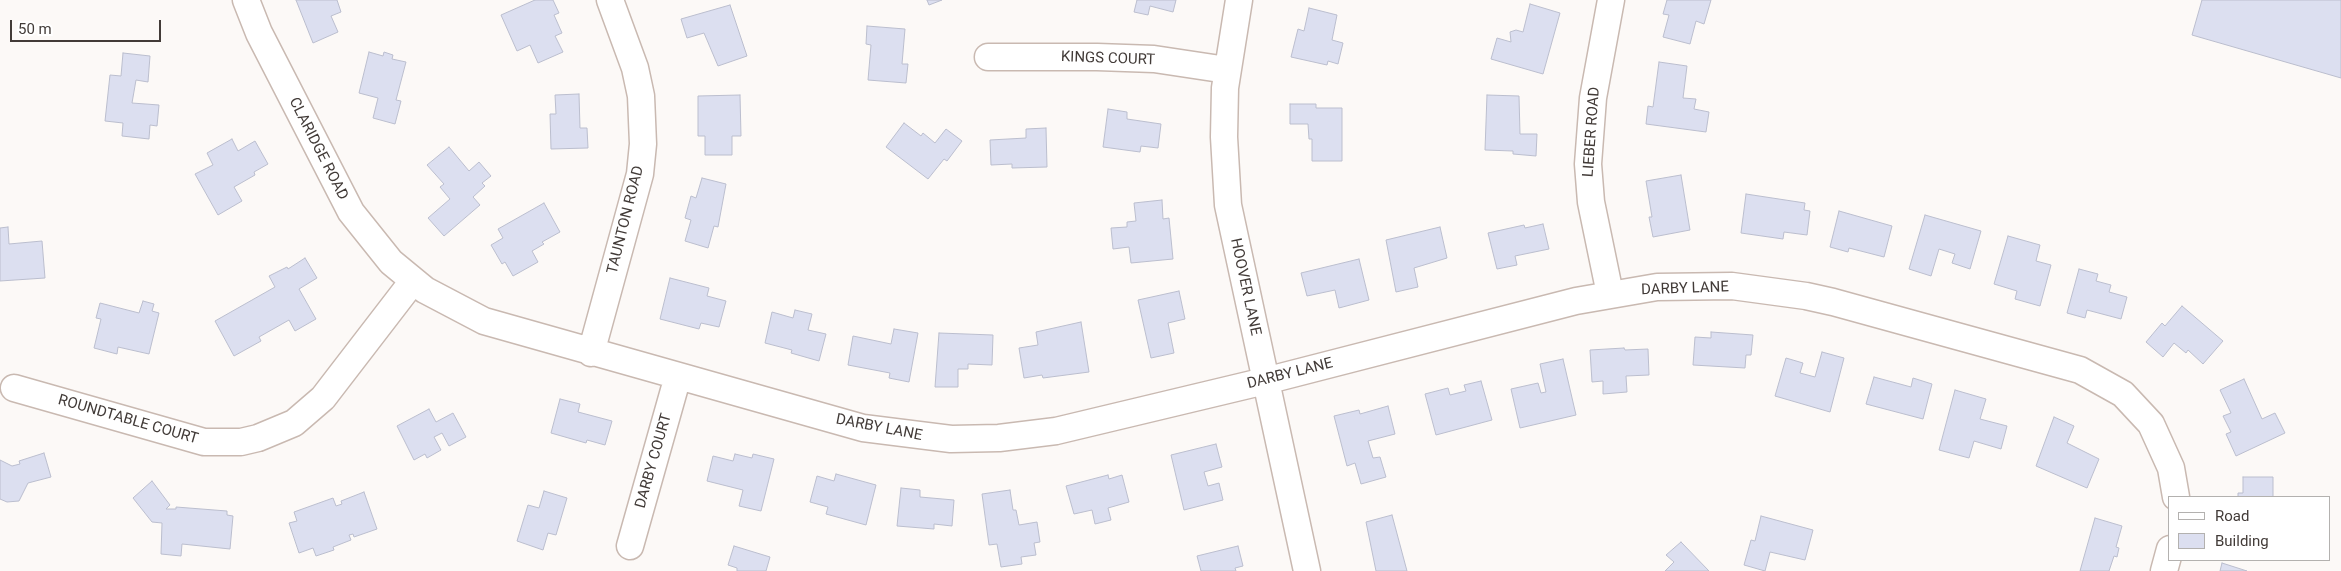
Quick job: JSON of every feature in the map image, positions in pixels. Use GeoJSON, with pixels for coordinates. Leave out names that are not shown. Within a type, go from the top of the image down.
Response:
{"type":"FeatureCollection","features":[{"type":"Feature","properties":{"kind":"street","name":"CLARIDGE ROAD"},"geometry":{"type":"LineString","coordinates":[[246,0],[258,33],[351,212],[391,262],[413,282]]}},
{"type":"Feature","properties":{"kind":"street","name":"TAUNTON ROAD"},"geometry":{"type":"LineString","coordinates":[[591,353],[640,174],[643,144],[639,86],[629,49],[610,0]]}},
{"type":"Feature","properties":{"kind":"street","name":"HOOVER LANE"},"geometry":{"type":"LineString","coordinates":[[1239,0],[1227,70],[1224,137],[1229,214],[1307,571]]}},
{"type":"Feature","properties":{"kind":"street","name":"LIEBER ROAD"},"geometry":{"type":"LineString","coordinates":[[1610,294],[1591,202],[1588,164],[1593,98],[1611,0]]}},
{"type":"Feature","properties":{"kind":"street","name":"KINGS COURT"},"geometry":{"type":"LineString","coordinates":[[988,57],[1154,59],[1227,70]]}},
{"type":"Feature","properties":{"kind":"street","name":"DARBY LANE"},"geometry":{"type":"LineString","coordinates":[[413,282],[438,298],[484,321],[591,353],[863,428],[951,439],[999,438],[1056,431],[1265,381],[1610,294],[1657,287],[1713,285],[1787,293],[1833,302],[2080,370],[2123,394],[2138,408],[2156,432],[2171,468],[2176,496]]}},
{"type":"Feature","properties":{"kind":"street","name":"ROUNDTABLE COURT"},"geometry":{"type":"LineString","coordinates":[[14,388],[204,442],[242,442],[258,438],[294,423],[323,398],[413,282]]}},
{"type":"Feature","properties":{"kind":"street","name":"DARBY COURT"},"geometry":{"type":"LineString","coordinates":[[630,546],[678,376]]}},
{"type":"Feature","properties":{"kind":"street"},"geometry":{"type":"LineString","coordinates":[[2164,571],[2168,556]]}},
{"type":"Feature","properties":{"kind":"building"},"geometry":{"type":"Polygon","coordinates":[[[296,0],[337,0],[341,12],[331,16],[338,32],[313,43],[296,0]]]}},
{"type":"Feature","properties":{"kind":"building"},"geometry":{"type":"Polygon","coordinates":[[[535,0],[553,0],[559,13],[554,15],[562,33],[555,36],[563,52],[538,63],[530,45],[517,51],[501,15],[535,0]]]}},
{"type":"Feature","properties":{"kind":"building"},"geometry":{"type":"Polygon","coordinates":[[[927,0],[942,0],[929,5],[927,0]]]}},
{"type":"Feature","properties":{"kind":"building"},"geometry":{"type":"Polygon","coordinates":[[[1137,0],[1176,0],[1173,12],[1150,6],[1148,15],[1134,12],[1137,0]]]}},
{"type":"Feature","properties":{"kind":"building"},"geometry":{"type":"Polygon","coordinates":[[[1667,0],[1711,0],[1704,24],[1696,21],[1690,44],[1663,37],[1669,15],[1663,14],[1667,0]]]}},
{"type":"Feature","properties":{"kind":"building"},"geometry":{"type":"Polygon","coordinates":[[[2202,0],[2341,0],[2341,78],[2192,35],[2202,0]]]}},
{"type":"Feature","properties":{"kind":"building"},"geometry":{"type":"Polygon","coordinates":[[[1530,4],[1560,13],[1543,74],[1491,59],[1497,38],[1511,42],[1510,32],[1516,30],[1523,32],[1530,4]]]}},
{"type":"Feature","properties":{"kind":"building"},"geometry":{"type":"Polygon","coordinates":[[[730,5],[747,56],[718,66],[704,33],[687,38],[681,19],[730,5]]]}},
{"type":"Feature","properties":{"kind":"building"},"geometry":{"type":"Polygon","coordinates":[[[1309,8],[1337,15],[1332,40],[1343,43],[1338,64],[1328,61],[1327,65],[1291,57],[1298,29],[1304,31],[1309,8]]]}},
{"type":"Feature","properties":{"kind":"building"},"geometry":{"type":"Polygon","coordinates":[[[867,26],[905,29],[902,64],[908,64],[906,83],[868,80],[871,45],[866,44],[867,26]]]}},
{"type":"Feature","properties":{"kind":"building"},"geometry":{"type":"Polygon","coordinates":[[[369,52],[383,56],[384,52],[393,55],[392,59],[406,62],[396,100],[401,101],[395,124],[373,118],[378,98],[359,93],[369,52]]]}},
{"type":"Feature","properties":{"kind":"building"},"geometry":{"type":"Polygon","coordinates":[[[123,53],[150,56],[148,82],[136,80],[132,103],[159,105],[157,126],[150,125],[149,139],[122,136],[123,123],[105,121],[110,75],[121,76],[123,53]]]}},
{"type":"Feature","properties":{"kind":"building"},"geometry":{"type":"Polygon","coordinates":[[[1659,62],[1687,66],[1683,98],[1696,99],[1694,109],[1709,112],[1706,132],[1646,124],[1648,106],[1653,107],[1659,62]]]}},
{"type":"Feature","properties":{"kind":"building"},"geometry":{"type":"Polygon","coordinates":[[[579,94],[580,128],[587,128],[588,148],[551,149],[550,114],[556,114],[555,95],[579,94]]]}},
{"type":"Feature","properties":{"kind":"building"},"geometry":{"type":"Polygon","coordinates":[[[740,95],[741,136],[732,136],[732,155],[705,155],[705,136],[698,136],[698,96],[740,95]]]}},
{"type":"Feature","properties":{"kind":"building"},"geometry":{"type":"Polygon","coordinates":[[[1487,95],[1519,96],[1520,134],[1537,134],[1536,156],[1513,154],[1513,151],[1485,150],[1487,95]]]}},
{"type":"Feature","properties":{"kind":"building"},"geometry":{"type":"Polygon","coordinates":[[[1290,104],[1316,104],[1316,108],[1342,108],[1342,161],[1312,161],[1312,139],[1309,139],[1308,124],[1290,124],[1290,104]]]}},
{"type":"Feature","properties":{"kind":"building"},"geometry":{"type":"Polygon","coordinates":[[[1108,109],[1127,112],[1127,119],[1161,124],[1158,148],[1141,146],[1140,152],[1103,147],[1108,109]]]}},
{"type":"Feature","properties":{"kind":"building"},"geometry":{"type":"Polygon","coordinates":[[[904,123],[921,136],[923,133],[935,143],[946,129],[962,141],[947,161],[944,159],[928,179],[886,147],[904,123]]]}},
{"type":"Feature","properties":{"kind":"building"},"geometry":{"type":"Polygon","coordinates":[[[1046,128],[1047,167],[1012,168],[1012,164],[991,165],[990,140],[1026,138],[1026,129],[1046,128]]]}},
{"type":"Feature","properties":{"kind":"building"},"geometry":{"type":"Polygon","coordinates":[[[232,139],[238,151],[255,141],[268,164],[254,172],[255,175],[234,187],[242,201],[218,215],[195,174],[213,165],[207,153],[232,139]]]}},
{"type":"Feature","properties":{"kind":"building"},"geometry":{"type":"Polygon","coordinates":[[[449,147],[469,171],[479,162],[491,176],[482,183],[485,186],[473,197],[480,205],[444,236],[428,218],[450,199],[440,187],[444,184],[427,165],[449,147]]]}},
{"type":"Feature","properties":{"kind":"building"},"geometry":{"type":"Polygon","coordinates":[[[1681,175],[1690,230],[1653,237],[1646,181],[1681,175]]]}},
{"type":"Feature","properties":{"kind":"building"},"geometry":{"type":"Polygon","coordinates":[[[702,178],[726,184],[718,227],[714,226],[708,248],[685,241],[691,220],[685,218],[691,196],[696,198],[702,178]]]}},
{"type":"Feature","properties":{"kind":"building"},"geometry":{"type":"Polygon","coordinates":[[[1746,194],[1805,203],[1804,210],[1810,211],[1807,235],[1784,232],[1783,239],[1741,233],[1746,194]]]}},
{"type":"Feature","properties":{"kind":"building"},"geometry":{"type":"Polygon","coordinates":[[[1162,200],[1163,219],[1169,218],[1173,259],[1131,263],[1129,247],[1113,249],[1111,228],[1127,227],[1127,222],[1136,221],[1134,203],[1162,200]]]}},
{"type":"Feature","properties":{"kind":"building"},"geometry":{"type":"Polygon","coordinates":[[[544,203],[560,232],[542,242],[544,244],[532,251],[538,262],[513,276],[505,262],[502,264],[491,245],[503,238],[498,229],[544,203]]]}},
{"type":"Feature","properties":{"kind":"building"},"geometry":{"type":"Polygon","coordinates":[[[1839,211],[1892,226],[1884,257],[1849,248],[1848,252],[1830,247],[1839,211]]]}},
{"type":"Feature","properties":{"kind":"building"},"geometry":{"type":"Polygon","coordinates":[[[1925,215],[1981,231],[1970,269],[1952,263],[1955,254],[1939,249],[1931,276],[1909,269],[1925,215]]]}},
{"type":"Feature","properties":{"kind":"building"},"geometry":{"type":"Polygon","coordinates":[[[1543,224],[1549,249],[1515,256],[1517,265],[1497,269],[1488,233],[1524,225],[1525,228],[1543,224]]]}},
{"type":"Feature","properties":{"kind":"building"},"geometry":{"type":"Polygon","coordinates":[[[8,227],[9,244],[42,241],[45,278],[0,281],[0,228],[8,227]]]}},
{"type":"Feature","properties":{"kind":"building"},"geometry":{"type":"Polygon","coordinates":[[[1440,227],[1447,258],[1414,268],[1418,287],[1396,292],[1386,240],[1440,227]]]}},
{"type":"Feature","properties":{"kind":"building"},"geometry":{"type":"Polygon","coordinates":[[[2008,236],[2040,245],[2036,261],[2051,265],[2040,306],[2015,299],[2017,291],[1994,284],[2008,236]]]}},
{"type":"Feature","properties":{"kind":"building"},"geometry":{"type":"Polygon","coordinates":[[[305,258],[317,278],[299,289],[316,319],[295,331],[289,320],[259,337],[261,341],[234,356],[215,321],[275,287],[269,276],[287,267],[288,269],[305,258]]]}},
{"type":"Feature","properties":{"kind":"building"},"geometry":{"type":"Polygon","coordinates":[[[1359,259],[1369,300],[1339,308],[1335,290],[1307,296],[1301,273],[1359,259]]]}},
{"type":"Feature","properties":{"kind":"building"},"geometry":{"type":"Polygon","coordinates":[[[2079,269],[2098,274],[2096,281],[2111,285],[2109,292],[2127,297],[2121,319],[2087,310],[2085,318],[2067,313],[2079,269]]]}},
{"type":"Feature","properties":{"kind":"building"},"geometry":{"type":"Polygon","coordinates":[[[670,278],[709,288],[707,296],[726,301],[719,327],[701,323],[699,329],[660,319],[670,278]]]}},
{"type":"Feature","properties":{"kind":"building"},"geometry":{"type":"Polygon","coordinates":[[[1179,291],[1185,319],[1168,323],[1174,353],[1151,358],[1138,300],[1179,291]]]}},
{"type":"Feature","properties":{"kind":"building"},"geometry":{"type":"Polygon","coordinates":[[[143,301],[154,304],[152,311],[159,313],[149,354],[118,347],[117,354],[94,348],[101,319],[96,318],[100,303],[139,313],[143,301]]]}},
{"type":"Feature","properties":{"kind":"building"},"geometry":{"type":"Polygon","coordinates":[[[2182,306],[2223,341],[2203,364],[2188,350],[2186,353],[2174,343],[2163,357],[2146,342],[2162,323],[2165,326],[2182,306]]]}},
{"type":"Feature","properties":{"kind":"building"},"geometry":{"type":"Polygon","coordinates":[[[795,310],[812,314],[808,330],[826,334],[819,361],[791,353],[792,350],[765,343],[772,312],[793,318],[795,310]]]}},
{"type":"Feature","properties":{"kind":"building"},"geometry":{"type":"Polygon","coordinates":[[[1081,322],[1089,372],[1043,378],[1042,375],[1024,378],[1019,348],[1038,345],[1036,332],[1081,322]]]}},
{"type":"Feature","properties":{"kind":"building"},"geometry":{"type":"Polygon","coordinates":[[[894,329],[918,333],[909,382],[889,378],[890,373],[848,365],[853,336],[891,344],[894,329]]]}},
{"type":"Feature","properties":{"kind":"building"},"geometry":{"type":"Polygon","coordinates":[[[1711,332],[1753,335],[1751,355],[1746,355],[1745,368],[1693,365],[1695,337],[1711,338],[1711,332]]]}},
{"type":"Feature","properties":{"kind":"building"},"geometry":{"type":"Polygon","coordinates":[[[939,333],[993,335],[992,365],[968,364],[968,369],[958,369],[958,387],[935,387],[939,333]]]}},
{"type":"Feature","properties":{"kind":"building"},"geometry":{"type":"Polygon","coordinates":[[[1624,348],[1625,350],[1648,349],[1649,375],[1626,376],[1627,392],[1603,394],[1603,381],[1592,382],[1590,350],[1624,348]]]}},
{"type":"Feature","properties":{"kind":"building"},"geometry":{"type":"Polygon","coordinates":[[[1822,352],[1844,358],[1830,412],[1775,396],[1786,358],[1803,363],[1800,373],[1815,377],[1822,352]]]}},
{"type":"Feature","properties":{"kind":"building"},"geometry":{"type":"Polygon","coordinates":[[[1563,359],[1576,415],[1520,428],[1511,389],[1538,383],[1541,393],[1546,392],[1540,364],[1563,359]]]}},
{"type":"Feature","properties":{"kind":"building"},"geometry":{"type":"Polygon","coordinates":[[[1874,377],[1911,387],[1913,378],[1932,384],[1923,419],[1866,404],[1874,377]]]}},
{"type":"Feature","properties":{"kind":"building"},"geometry":{"type":"Polygon","coordinates":[[[2244,379],[2262,419],[2275,413],[2285,433],[2236,456],[2226,434],[2231,432],[2223,416],[2231,413],[2220,390],[2244,379]]]}},
{"type":"Feature","properties":{"kind":"building"},"geometry":{"type":"Polygon","coordinates":[[[1481,381],[1492,420],[1436,435],[1425,394],[1448,388],[1450,395],[1466,391],[1464,385],[1481,381]]]}},
{"type":"Feature","properties":{"kind":"building"},"geometry":{"type":"Polygon","coordinates":[[[1955,390],[1986,399],[1980,419],[2007,426],[2001,449],[1974,441],[1969,458],[1939,450],[1955,390]]]}},
{"type":"Feature","properties":{"kind":"building"},"geometry":{"type":"Polygon","coordinates":[[[560,399],[580,404],[578,412],[612,421],[605,445],[587,440],[586,443],[551,433],[560,399]]]}},
{"type":"Feature","properties":{"kind":"building"},"geometry":{"type":"Polygon","coordinates":[[[1388,406],[1395,434],[1368,441],[1373,458],[1380,457],[1386,477],[1361,484],[1355,463],[1347,466],[1334,416],[1359,410],[1360,414],[1388,406]]]}},
{"type":"Feature","properties":{"kind":"building"},"geometry":{"type":"Polygon","coordinates":[[[429,409],[436,422],[453,413],[466,437],[449,446],[442,433],[434,437],[441,450],[427,458],[425,454],[414,460],[397,426],[429,409]]]}},
{"type":"Feature","properties":{"kind":"building"},"geometry":{"type":"Polygon","coordinates":[[[2054,417],[2074,426],[2067,443],[2099,459],[2087,488],[2036,466],[2054,417]]]}},
{"type":"Feature","properties":{"kind":"building"},"geometry":{"type":"Polygon","coordinates":[[[1216,444],[1222,467],[1204,472],[1208,486],[1219,483],[1223,500],[1184,510],[1171,455],[1216,444]]]}},
{"type":"Feature","properties":{"kind":"building"},"geometry":{"type":"Polygon","coordinates":[[[44,453],[51,477],[28,483],[19,501],[7,502],[0,499],[0,460],[12,466],[20,464],[19,461],[44,453]]]}},
{"type":"Feature","properties":{"kind":"building"},"geometry":{"type":"Polygon","coordinates":[[[735,454],[752,458],[753,454],[774,459],[761,511],[739,506],[743,490],[707,481],[713,456],[733,461],[735,454]]]}},
{"type":"Feature","properties":{"kind":"building"},"geometry":{"type":"Polygon","coordinates":[[[836,474],[876,485],[866,525],[826,514],[828,507],[810,502],[817,476],[834,481],[836,474]]]}},
{"type":"Feature","properties":{"kind":"building"},"geometry":{"type":"Polygon","coordinates":[[[1108,475],[1109,479],[1122,475],[1129,502],[1108,508],[1111,520],[1095,524],[1092,510],[1074,514],[1066,486],[1108,475]]]}},
{"type":"Feature","properties":{"kind":"building"},"geometry":{"type":"Polygon","coordinates":[[[2243,477],[2273,477],[2273,496],[2238,496],[2238,493],[2243,493],[2243,477]]]}},
{"type":"Feature","properties":{"kind":"building"},"geometry":{"type":"Polygon","coordinates":[[[152,481],[170,505],[166,509],[176,509],[176,507],[227,511],[227,515],[233,516],[230,549],[182,544],[181,556],[161,554],[162,523],[152,522],[133,498],[152,481]]]}},
{"type":"Feature","properties":{"kind":"building"},"geometry":{"type":"Polygon","coordinates":[[[901,488],[920,490],[920,497],[954,500],[952,526],[934,524],[934,529],[897,526],[901,488]]]}},
{"type":"Feature","properties":{"kind":"building"},"geometry":{"type":"Polygon","coordinates":[[[1010,490],[1013,510],[1016,510],[1019,525],[1037,522],[1040,542],[1034,543],[1036,555],[1021,557],[1022,564],[1001,567],[997,544],[989,545],[982,494],[1010,490]]]}},
{"type":"Feature","properties":{"kind":"building"},"geometry":{"type":"Polygon","coordinates":[[[544,491],[567,498],[556,535],[548,533],[543,550],[517,541],[528,505],[539,508],[544,491]]]}},
{"type":"Feature","properties":{"kind":"building"},"geometry":{"type":"Polygon","coordinates":[[[364,492],[377,529],[354,537],[353,534],[349,535],[351,540],[333,547],[334,550],[316,556],[313,548],[299,553],[289,523],[297,521],[294,512],[333,498],[336,506],[342,504],[341,501],[364,492]]]}},
{"type":"Feature","properties":{"kind":"building"},"geometry":{"type":"Polygon","coordinates":[[[1392,515],[1407,571],[1376,571],[1366,522],[1392,515]]]}},
{"type":"Feature","properties":{"kind":"building"},"geometry":{"type":"Polygon","coordinates":[[[1761,516],[1813,530],[1805,560],[1770,552],[1765,571],[1744,565],[1751,540],[1755,541],[1761,516]]]}},
{"type":"Feature","properties":{"kind":"building"},"geometry":{"type":"Polygon","coordinates":[[[2095,518],[2122,526],[2116,547],[2119,548],[2117,557],[2114,556],[2109,571],[2080,571],[2095,518]]]}},
{"type":"Feature","properties":{"kind":"building"},"geometry":{"type":"Polygon","coordinates":[[[1681,542],[1709,571],[1665,571],[1674,562],[1666,555],[1681,542]]]}},
{"type":"Feature","properties":{"kind":"building"},"geometry":{"type":"Polygon","coordinates":[[[734,546],[770,557],[766,571],[737,571],[737,568],[728,565],[734,546]]]}},
{"type":"Feature","properties":{"kind":"building"},"geometry":{"type":"Polygon","coordinates":[[[1238,546],[1243,566],[1235,568],[1236,571],[1201,571],[1197,556],[1238,546]]]}},
{"type":"Feature","properties":{"kind":"building"},"geometry":{"type":"Polygon","coordinates":[[[2222,563],[2247,571],[2220,571],[2222,563]]]}}]}
